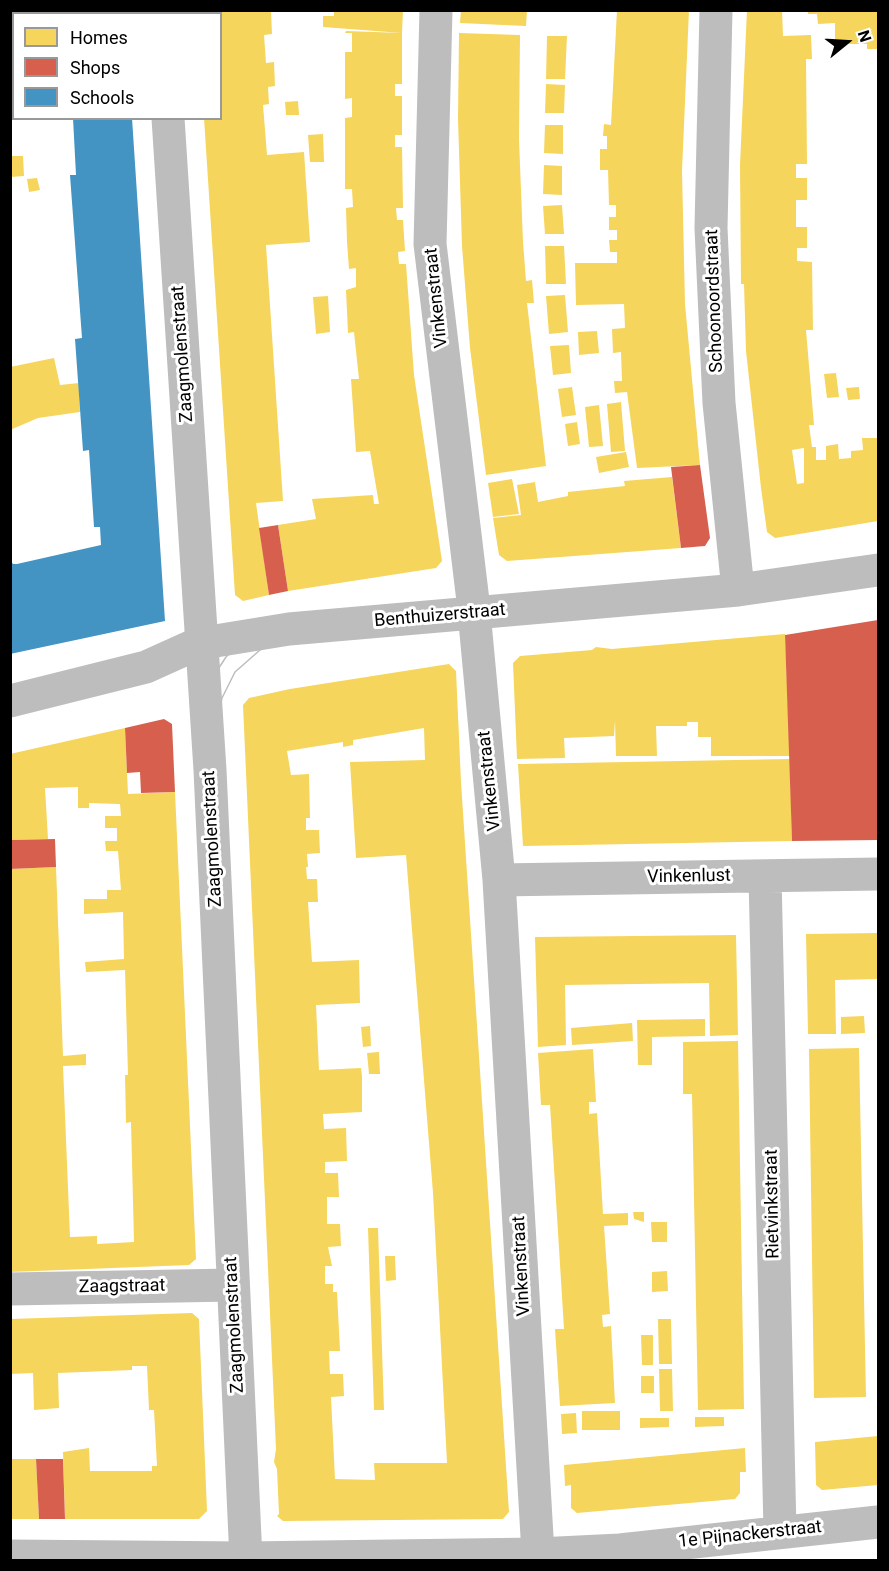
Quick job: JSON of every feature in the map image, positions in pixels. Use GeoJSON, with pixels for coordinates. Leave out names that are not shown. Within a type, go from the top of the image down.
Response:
{"type":"FeatureCollection","features":[{"type":"Feature","properties":{"kind":"street","name":"Vinkenstraat"},"geometry":{"type":"LineString","coordinates":[[436,10],[430,244],[473,613],[499,880],[538,1554]]}},
{"type":"Feature","properties":{"kind":"street","name":"Schoonoordstraat"},"geometry":{"type":"LineString","coordinates":[[716,10],[711,228],[719,402],[738,590]]}},
{"type":"Feature","properties":{"kind":"street","name":"Zaagmolenstraat"},"geometry":{"type":"LineString","coordinates":[[168,120],[202,643],[246,1559]]}},
{"type":"Feature","properties":{"kind":"street","name":"Benthuizerstraat"},"geometry":{"type":"LineString","coordinates":[[10,701],[146,667],[202,643],[289,629],[738,590],[879,570]]}},
{"type":"Feature","properties":{"kind":"street","name":"Vinkenlust"},"geometry":{"type":"LineString","coordinates":[[499,880],[879,874]]}},
{"type":"Feature","properties":{"kind":"street","name":"Rietvinkstraat"},"geometry":{"type":"LineString","coordinates":[[765,876],[780,1531]]}},
{"type":"Feature","properties":{"kind":"street","name":"Zaagstraat"},"geometry":{"type":"LineString","coordinates":[[10,1289],[233,1285]]}},
{"type":"Feature","properties":{"kind":"street","name":"1e Pijnackerstraat"},"geometry":{"type":"LineString","coordinates":[[16,1558],[246,1559],[538,1554],[620,1555],[780,1531],[879,1522]]}},
{"type":"Feature","properties":{"kind":"building: Homes"},"geometry":{"type":"Polygon","coordinates":[[[10,10],[73,10],[74,12],[12,12],[10,17],[10,10]]]}},
{"type":"Feature","properties":{"kind":"building: Homes"},"geometry":{"type":"Polygon","coordinates":[[[197,10],[271,11],[272,34],[264,35],[266,63],[274,62],[275,86],[268,87],[269,104],[263,105],[267,155],[304,152],[310,242],[266,245],[283,501],[256,503],[269,595],[243,601],[235,595],[204,120],[222,120],[222,12],[197,12],[197,10]]]}},
{"type":"Feature","properties":{"kind":"building: Homes"},"geometry":{"type":"Polygon","coordinates":[[[334,10],[403,10],[402,33],[323,27],[323,16],[334,16],[334,10]]]}},
{"type":"Feature","properties":{"kind":"building: Homes"},"geometry":{"type":"Polygon","coordinates":[[[461,10],[527,10],[526,26],[460,23],[461,10]]]}},
{"type":"Feature","properties":{"kind":"building: Homes"},"geometry":{"type":"Polygon","coordinates":[[[617,10],[689,10],[682,171],[685,304],[700,465],[637,468],[627,392],[615,393],[614,381],[622,381],[621,352],[613,353],[612,329],[625,328],[624,304],[576,305],[575,263],[617,263],[617,252],[610,252],[609,240],[617,240],[617,230],[609,230],[609,217],[616,217],[616,205],[609,205],[608,170],[600,170],[600,149],[607,149],[607,136],[603,136],[604,124],[611,125],[617,10]]]}},
{"type":"Feature","properties":{"kind":"building: Homes"},"geometry":{"type":"Polygon","coordinates":[[[747,10],[782,10],[783,36],[811,35],[812,59],[806,59],[807,164],[796,164],[796,178],[807,178],[807,200],[796,200],[796,227],[807,227],[807,248],[797,248],[797,261],[812,262],[813,330],[806,330],[814,425],[809,425],[812,447],[816,447],[816,460],[826,460],[826,446],[838,444],[839,459],[851,458],[851,451],[863,450],[862,438],[877,438],[878,521],[775,538],[767,532],[746,351],[744,284],[741,284],[740,165],[747,10]],[[804,448],[792,450],[797,484],[804,483],[804,448]]]}},
{"type":"Feature","properties":{"kind":"building: Homes"},"geometry":{"type":"Polygon","coordinates":[[[808,10],[878,10],[878,49],[867,49],[867,44],[835,44],[835,23],[818,24],[817,14],[808,14],[808,10]]]}},
{"type":"Feature","properties":{"kind":"building: Homes"},"geometry":{"type":"Polygon","coordinates":[[[346,31],[402,33],[402,84],[395,84],[395,96],[402,96],[402,135],[395,135],[395,147],[402,147],[403,208],[396,208],[397,220],[403,220],[405,251],[398,252],[399,264],[406,264],[414,375],[442,561],[436,568],[288,591],[278,525],[316,519],[312,499],[373,495],[374,504],[379,504],[370,451],[356,452],[351,379],[359,379],[354,332],[348,333],[346,290],[356,287],[356,268],[349,269],[347,242],[346,208],[353,207],[352,189],[345,189],[345,118],[352,117],[352,98],[345,99],[345,52],[352,52],[352,33],[345,33],[346,31]]]}},
{"type":"Feature","properties":{"kind":"building: Homes"},"geometry":{"type":"Polygon","coordinates":[[[459,33],[520,35],[519,139],[523,242],[526,281],[532,280],[534,303],[527,303],[546,466],[486,475],[470,348],[462,246],[458,119],[459,33]]]}},
{"type":"Feature","properties":{"kind":"building: Homes"},"geometry":{"type":"Polygon","coordinates":[[[547,36],[567,36],[565,79],[546,79],[547,36]]]}},
{"type":"Feature","properties":{"kind":"building: Homes"},"geometry":{"type":"Polygon","coordinates":[[[546,84],[565,85],[564,113],[545,113],[546,84]]]}},
{"type":"Feature","properties":{"kind":"building: Homes"},"geometry":{"type":"Polygon","coordinates":[[[298,101],[299,115],[286,115],[285,102],[298,101]]]}},
{"type":"Feature","properties":{"kind":"building: Homes"},"geometry":{"type":"Polygon","coordinates":[[[545,125],[563,125],[563,154],[544,153],[545,125]]]}},
{"type":"Feature","properties":{"kind":"building: Homes"},"geometry":{"type":"Polygon","coordinates":[[[323,134],[324,162],[310,162],[308,135],[323,134]]]}},
{"type":"Feature","properties":{"kind":"building: Homes"},"geometry":{"type":"Polygon","coordinates":[[[10,156],[23,156],[24,176],[11,177],[10,156]]]}},
{"type":"Feature","properties":{"kind":"building: Homes"},"geometry":{"type":"Polygon","coordinates":[[[544,165],[562,166],[562,195],[543,194],[544,165]]]}},
{"type":"Feature","properties":{"kind":"building: Homes"},"geometry":{"type":"Polygon","coordinates":[[[37,178],[40,190],[29,192],[27,179],[37,178]]]}},
{"type":"Feature","properties":{"kind":"building: Homes"},"geometry":{"type":"Polygon","coordinates":[[[562,205],[564,234],[545,234],[543,206],[562,205]]]}},
{"type":"Feature","properties":{"kind":"building: Homes"},"geometry":{"type":"Polygon","coordinates":[[[545,246],[564,246],[566,284],[546,284],[545,246]]]}},
{"type":"Feature","properties":{"kind":"building: Homes"},"geometry":{"type":"Polygon","coordinates":[[[565,295],[568,332],[549,334],[546,296],[565,295]]]}},
{"type":"Feature","properties":{"kind":"building: Homes"},"geometry":{"type":"Polygon","coordinates":[[[328,296],[330,332],[316,334],[313,297],[328,296]]]}},
{"type":"Feature","properties":{"kind":"building: Homes"},"geometry":{"type":"Polygon","coordinates":[[[597,331],[599,353],[579,355],[578,332],[597,331]]]}},
{"type":"Feature","properties":{"kind":"building: Homes"},"geometry":{"type":"Polygon","coordinates":[[[569,345],[571,373],[553,375],[550,346],[569,345]]]}},
{"type":"Feature","properties":{"kind":"building: Homes"},"geometry":{"type":"Polygon","coordinates":[[[54,358],[60,385],[79,383],[80,412],[38,418],[10,430],[10,367],[54,358]]]}},
{"type":"Feature","properties":{"kind":"building: Homes"},"geometry":{"type":"Polygon","coordinates":[[[836,373],[839,397],[827,398],[824,374],[836,373]]]}},
{"type":"Feature","properties":{"kind":"building: Homes"},"geometry":{"type":"Polygon","coordinates":[[[572,387],[576,415],[562,417],[558,389],[572,387]]]}},
{"type":"Feature","properties":{"kind":"building: Homes"},"geometry":{"type":"Polygon","coordinates":[[[859,387],[860,399],[848,400],[846,388],[859,387]]]}},
{"type":"Feature","properties":{"kind":"building: Homes"},"geometry":{"type":"Polygon","coordinates":[[[621,402],[625,451],[611,452],[607,404],[621,402]]]}},
{"type":"Feature","properties":{"kind":"building: Homes"},"geometry":{"type":"Polygon","coordinates":[[[599,405],[603,446],[589,447],[585,407],[599,405]]]}},
{"type":"Feature","properties":{"kind":"building: Homes"},"geometry":{"type":"Polygon","coordinates":[[[577,422],[580,444],[568,446],[565,424],[577,422]]]}},
{"type":"Feature","properties":{"kind":"building: Homes"},"geometry":{"type":"Polygon","coordinates":[[[626,452],[629,467],[599,473],[596,457],[626,452]]]}},
{"type":"Feature","properties":{"kind":"building: Homes"},"geometry":{"type":"Polygon","coordinates":[[[672,477],[681,548],[507,561],[499,555],[493,518],[521,515],[517,485],[535,482],[538,502],[568,496],[568,492],[625,486],[624,481],[672,477]]]}},
{"type":"Feature","properties":{"kind":"building: Homes"},"geometry":{"type":"Polygon","coordinates":[[[512,479],[519,514],[493,517],[488,483],[512,479]]]}},
{"type":"Feature","properties":{"kind":"building: Homes"},"geometry":{"type":"Polygon","coordinates":[[[785,634],[790,756],[711,756],[711,737],[698,737],[698,722],[687,722],[687,726],[656,726],[657,756],[616,756],[615,720],[614,736],[564,738],[565,758],[517,759],[513,663],[520,656],[592,650],[596,647],[612,649],[785,634]]]}},
{"type":"Feature","properties":{"kind":"building: Homes"},"geometry":{"type":"Polygon","coordinates":[[[449,664],[456,671],[461,782],[509,1512],[503,1519],[283,1521],[277,1516],[279,1514],[277,1469],[274,1462],[276,1449],[243,705],[249,698],[290,689],[449,664]],[[424,728],[353,740],[353,745],[343,747],[343,742],[287,751],[291,775],[309,774],[310,818],[306,818],[306,830],[319,830],[320,853],[307,854],[308,867],[306,867],[307,879],[317,879],[318,902],[308,902],[312,962],[359,960],[360,1003],[316,1005],[319,1070],[361,1068],[362,1076],[362,1112],[323,1114],[324,1129],[346,1128],[347,1161],[325,1162],[325,1173],[338,1173],[339,1197],[327,1197],[327,1224],[340,1224],[341,1246],[328,1247],[332,1266],[325,1266],[325,1284],[333,1284],[333,1292],[337,1292],[340,1351],[329,1351],[330,1374],[343,1374],[344,1396],[331,1397],[335,1479],[375,1480],[374,1463],[447,1463],[433,1193],[406,855],[356,858],[350,762],[425,760],[424,728]]]}},
{"type":"Feature","properties":{"kind":"building: Homes"},"geometry":{"type":"Polygon","coordinates":[[[125,728],[128,794],[175,792],[196,1259],[189,1265],[10,1272],[10,869],[56,867],[63,1056],[86,1054],[86,1065],[63,1066],[70,1237],[97,1236],[97,1244],[134,1242],[131,1122],[126,1123],[125,1075],[128,1075],[125,970],[86,972],[85,962],[124,959],[123,912],[84,914],[84,899],[107,899],[107,890],[121,890],[118,851],[106,851],[105,841],[117,841],[117,828],[105,828],[105,816],[121,816],[120,804],[89,803],[89,808],[78,808],[78,787],[45,788],[48,839],[10,840],[10,754],[125,728]]]}},
{"type":"Feature","properties":{"kind":"building: Homes"},"geometry":{"type":"Polygon","coordinates":[[[790,759],[792,841],[523,846],[518,764],[790,759]]]}},
{"type":"Feature","properties":{"kind":"building: Homes"},"geometry":{"type":"Polygon","coordinates":[[[878,933],[878,979],[835,980],[836,1034],[808,1034],[806,934],[878,933]]]}},
{"type":"Feature","properties":{"kind":"building: Homes"},"geometry":{"type":"Polygon","coordinates":[[[736,935],[738,1035],[710,1036],[709,983],[565,985],[566,1045],[538,1047],[535,937],[736,935]]]}},
{"type":"Feature","properties":{"kind":"building: Homes"},"geometry":{"type":"Polygon","coordinates":[[[864,1016],[865,1033],[841,1034],[841,1017],[864,1016]]]}},
{"type":"Feature","properties":{"kind":"building: Homes"},"geometry":{"type":"Polygon","coordinates":[[[705,1019],[705,1036],[652,1037],[652,1065],[638,1065],[637,1020],[705,1019]]]}},
{"type":"Feature","properties":{"kind":"building: Homes"},"geometry":{"type":"Polygon","coordinates":[[[632,1023],[633,1041],[572,1045],[571,1028],[632,1023]]]}},
{"type":"Feature","properties":{"kind":"building: Homes"},"geometry":{"type":"Polygon","coordinates":[[[370,1026],[371,1046],[363,1047],[361,1027],[370,1026]]]}},
{"type":"Feature","properties":{"kind":"building: Homes"},"geometry":{"type":"Polygon","coordinates":[[[738,1041],[744,1409],[698,1410],[692,1094],[683,1094],[683,1042],[738,1041]]]}},
{"type":"Feature","properties":{"kind":"building: Homes"},"geometry":{"type":"Polygon","coordinates":[[[859,1048],[866,1397],[814,1398],[809,1049],[859,1048]]]}},
{"type":"Feature","properties":{"kind":"building: Homes"},"geometry":{"type":"Polygon","coordinates":[[[593,1049],[596,1102],[589,1102],[589,1114],[597,1113],[603,1214],[628,1213],[628,1225],[604,1226],[610,1314],[602,1315],[603,1327],[611,1326],[615,1403],[560,1406],[555,1329],[564,1329],[557,1216],[550,1105],[541,1105],[538,1053],[593,1049]]]}},
{"type":"Feature","properties":{"kind":"building: Homes"},"geometry":{"type":"Polygon","coordinates":[[[379,1052],[380,1074],[369,1074],[367,1053],[379,1052]]]}},
{"type":"Feature","properties":{"kind":"building: Homes"},"geometry":{"type":"Polygon","coordinates":[[[633,1212],[644,1212],[644,1222],[634,1219],[633,1212]]]}},
{"type":"Feature","properties":{"kind":"building: Homes"},"geometry":{"type":"Polygon","coordinates":[[[651,1222],[667,1222],[667,1242],[652,1242],[651,1222]]]}},
{"type":"Feature","properties":{"kind":"building: Homes"},"geometry":{"type":"Polygon","coordinates":[[[368,1228],[378,1228],[384,1410],[374,1410],[368,1228]]]}},
{"type":"Feature","properties":{"kind":"building: Homes"},"geometry":{"type":"Polygon","coordinates":[[[385,1256],[395,1256],[396,1280],[386,1281],[385,1256]]]}},
{"type":"Feature","properties":{"kind":"building: Homes"},"geometry":{"type":"Polygon","coordinates":[[[667,1271],[668,1291],[652,1292],[652,1272],[667,1271]]]}},
{"type":"Feature","properties":{"kind":"building: Homes"},"geometry":{"type":"Polygon","coordinates":[[[192,1313],[199,1319],[207,1511],[199,1519],[65,1519],[63,1452],[89,1448],[90,1471],[152,1471],[152,1466],[157,1466],[154,1410],[149,1410],[147,1366],[132,1366],[132,1370],[58,1373],[59,1408],[34,1410],[33,1373],[10,1374],[10,1319],[192,1313]]]}},
{"type":"Feature","properties":{"kind":"building: Homes"},"geometry":{"type":"Polygon","coordinates":[[[658,1319],[671,1319],[672,1364],[659,1364],[658,1319]]]}},
{"type":"Feature","properties":{"kind":"building: Homes"},"geometry":{"type":"Polygon","coordinates":[[[641,1335],[653,1335],[653,1365],[642,1365],[641,1335]]]}},
{"type":"Feature","properties":{"kind":"building: Homes"},"geometry":{"type":"Polygon","coordinates":[[[659,1369],[672,1369],[673,1411],[660,1411],[659,1369]]]}},
{"type":"Feature","properties":{"kind":"building: Homes"},"geometry":{"type":"Polygon","coordinates":[[[641,1376],[654,1376],[654,1393],[641,1393],[641,1376]]]}},
{"type":"Feature","properties":{"kind":"building: Homes"},"geometry":{"type":"Polygon","coordinates":[[[582,1411],[620,1411],[620,1430],[582,1430],[582,1411]]]}},
{"type":"Feature","properties":{"kind":"building: Homes"},"geometry":{"type":"Polygon","coordinates":[[[576,1413],[577,1433],[562,1434],[561,1414],[576,1413]]]}},
{"type":"Feature","properties":{"kind":"building: Homes"},"geometry":{"type":"Polygon","coordinates":[[[695,1417],[724,1417],[724,1426],[695,1427],[695,1417]]]}},
{"type":"Feature","properties":{"kind":"building: Homes"},"geometry":{"type":"Polygon","coordinates":[[[640,1418],[669,1418],[669,1427],[640,1428],[640,1418]]]}},
{"type":"Feature","properties":{"kind":"building: Homes"},"geometry":{"type":"Polygon","coordinates":[[[878,1436],[878,1485],[822,1490],[816,1485],[815,1442],[878,1436]]]}},
{"type":"Feature","properties":{"kind":"building: Homes"},"geometry":{"type":"Polygon","coordinates":[[[745,1448],[746,1472],[740,1472],[740,1493],[735,1499],[577,1513],[571,1508],[571,1485],[565,1486],[564,1465],[745,1448]]]}},
{"type":"Feature","properties":{"kind":"building: Homes"},"geometry":{"type":"Polygon","coordinates":[[[10,1459],[36,1459],[39,1519],[10,1519],[10,1459]]]}},
{"type":"Feature","properties":{"kind":"building: Shops"},"geometry":{"type":"Polygon","coordinates":[[[700,465],[710,538],[705,546],[681,548],[671,467],[700,465]]]}},
{"type":"Feature","properties":{"kind":"building: Shops"},"geometry":{"type":"Polygon","coordinates":[[[278,525],[288,591],[269,595],[259,528],[278,525]]]}},
{"type":"Feature","properties":{"kind":"building: Shops"},"geometry":{"type":"Polygon","coordinates":[[[878,620],[878,840],[792,841],[785,635],[878,620]]]}},
{"type":"Feature","properties":{"kind":"building: Shops"},"geometry":{"type":"Polygon","coordinates":[[[164,719],[172,724],[175,792],[141,793],[140,772],[127,773],[125,728],[164,719]]]}},
{"type":"Feature","properties":{"kind":"building: Shops"},"geometry":{"type":"Polygon","coordinates":[[[55,839],[56,867],[10,869],[10,840],[55,839]]]}},
{"type":"Feature","properties":{"kind":"building: Shops"},"geometry":{"type":"Polygon","coordinates":[[[36,1459],[63,1459],[65,1519],[39,1519],[36,1459]]]}},
{"type":"Feature","properties":{"kind":"building: Schools"},"geometry":{"type":"Polygon","coordinates":[[[10,73],[12,74],[12,103],[10,103],[10,73]]]}},
{"type":"Feature","properties":{"kind":"building: Schools"},"geometry":{"type":"Polygon","coordinates":[[[73,120],[132,120],[165,621],[10,654],[10,560],[13,564],[17,564],[101,545],[100,527],[94,527],[89,450],[83,451],[75,339],[82,338],[70,175],[76,175],[73,120]]]}},
{"type":"Feature","properties":{"kind":"tram line"},"geometry":{"type":"LineString","coordinates":[[162,120],[202,728],[239,1560]]}},
{"type":"Feature","properties":{"kind":"tram line"},"geometry":{"type":"LineString","coordinates":[[176,120],[215,751],[252,1560]]}},
{"type":"Feature","properties":{"kind":"tram line"},"geometry":{"type":"LineString","coordinates":[[211,680],[226,657],[242,641],[270,626],[292,620],[473,601],[836,571],[878,563]]}},
{"type":"Feature","properties":{"kind":"tram line"},"geometry":{"type":"LineString","coordinates":[[217,721],[222,698],[235,672],[260,650],[275,642],[298,636],[693,606],[878,577]]}}]}
